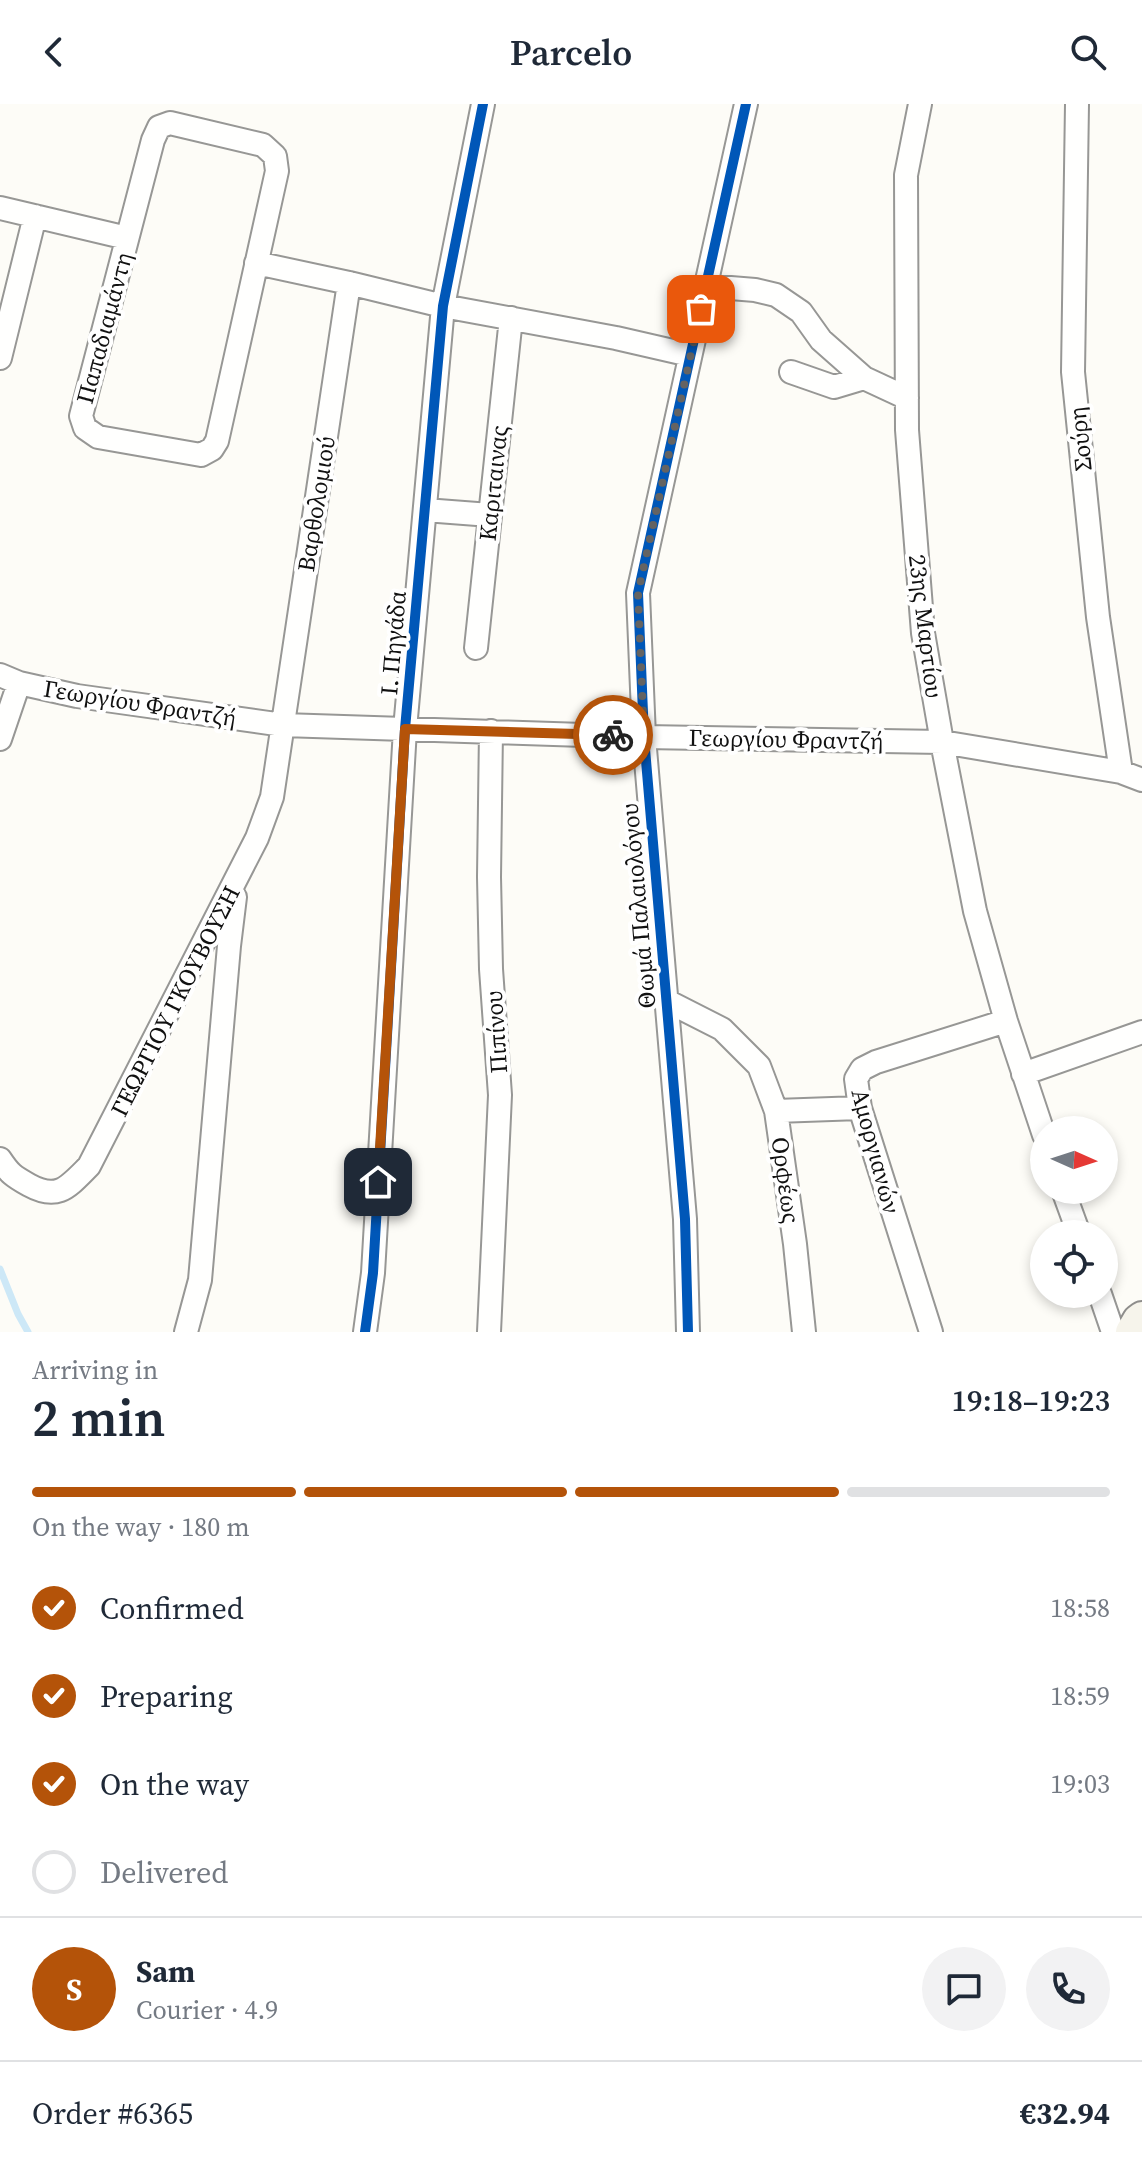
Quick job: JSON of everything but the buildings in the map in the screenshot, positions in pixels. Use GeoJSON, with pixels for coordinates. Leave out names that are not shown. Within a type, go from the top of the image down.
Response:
{"type":"FeatureCollection","features":[{"type":"Feature","properties":{"kind":"main road"},"geometry":{"type":"LineString","coordinates":[[1131,1332],[1142,1317]]}},
{"type":"Feature","properties":{"kind":"street","name":"Ι. Πηγάδα"},"geometry":{"type":"LineString","coordinates":[[365,1332],[373,1273],[405,729],[443,306],[483,104]]}},
{"type":"Feature","properties":{"kind":"street","name":"Θωμά Παλαιολόγου"},"geometry":{"type":"LineString","coordinates":[[688,1332],[685,1219],[644,737],[638,593],[746,104]]}},
{"type":"Feature","properties":{"kind":"street","name":"23ης Μαρτίου"},"geometry":{"type":"LineString","coordinates":[[920,104],[906,175],[907,430],[923,633],[975,911],[1006,1021],[1037,1116]]}},
{"type":"Feature","properties":{"kind":"street","name":"Σούρη"},"geometry":{"type":"LineString","coordinates":[[1077,104],[1073,372],[1098,617],[1132,776]]}},
{"type":"Feature","properties":{"kind":"street","name":"Παπαδιαμάντη"},"geometry":{"type":"LineString","coordinates":[[170,123],[263,145],[275,156],[277,171],[256,263],[217,441],[212,449],[201,455],[98,437],[85,428],[81,416],[153,140],[159,127],[170,123]]}},
{"type":"Feature","properties":{"kind":"street","name":"Παπαδιαμάντη"},"geometry":{"type":"LineString","coordinates":[[0,208],[127,238]]}},
{"type":"Feature","properties":{"kind":"street"},"geometry":{"type":"LineString","coordinates":[[0,358],[35,216]]}},
{"type":"Feature","properties":{"kind":"street"},"geometry":{"type":"LineString","coordinates":[[256,263],[443,306],[690,355]]}},
{"type":"Feature","properties":{"kind":"street","name":"Βαρθολομιού"},"geometry":{"type":"LineString","coordinates":[[283,725],[349,283]]}},
{"type":"Feature","properties":{"kind":"street"},"geometry":{"type":"LineString","coordinates":[[706,286],[776,295],[801,312],[821,340],[864,378],[907,398]]}},
{"type":"Feature","properties":{"kind":"street","name":"Καριταινας"},"geometry":{"type":"LineString","coordinates":[[476,648],[511,318]]}},
{"type":"Feature","properties":{"kind":"street"},"geometry":{"type":"LineString","coordinates":[[791,372],[834,387],[864,378]]}},
{"type":"Feature","properties":{"kind":"street"},"geometry":{"type":"LineString","coordinates":[[425,510],[490,515]]}},
{"type":"Feature","properties":{"kind":"street"},"geometry":{"type":"LineString","coordinates":[[0,739],[10,679]]}},
{"type":"Feature","properties":{"kind":"street","name":"Γεωργίου Φραντζή"},"geometry":{"type":"LineString","coordinates":[[10,679],[77,696],[283,725],[644,737],[942,742],[1132,776]]}},
{"type":"Feature","properties":{"kind":"street","name":"ΓΕΩΡΓΙΟΥ ΓΚΟΥΒΟΥΣΗ"},"geometry":{"type":"LineString","coordinates":[[0,1159],[11,1175],[43,1193],[55,1193],[68,1187],[89,1166],[257,838],[272,797],[283,725]]}},
{"type":"Feature","properties":{"kind":"street","name":"Πιπίνου"},"geometry":{"type":"LineString","coordinates":[[489,1332],[500,1095],[491,969],[491,731]]}},
{"type":"Feature","properties":{"kind":"street"},"geometry":{"type":"LineString","coordinates":[[186,1332],[200,1280],[227,960],[237,880]]}},
{"type":"Feature","properties":{"kind":"street"},"geometry":{"type":"LineString","coordinates":[[667,1001],[722,1029],[759,1066],[776,1111]]}},
{"type":"Feature","properties":{"kind":"street","name":"Αμοργιανών"},"geometry":{"type":"LineString","coordinates":[[931,1332],[860,1108],[856,1079],[862,1069],[876,1062],[1006,1021]]}},
{"type":"Feature","properties":{"kind":"street"},"geometry":{"type":"LineString","coordinates":[[1023,1074],[1142,1032]]}},
{"type":"Feature","properties":{"kind":"street","name":"Ορφέως"},"geometry":{"type":"LineString","coordinates":[[804,1332],[776,1111],[860,1108]]}},
{"type":"Feature","properties":{"kind":"street"},"geometry":{"type":"LineString","coordinates":[[1105,1308],[1113,1332]]}},
{"type":"Feature","properties":{"kind":"waterway"},"geometry":{"type":"LineString","coordinates":[[0,1269],[28,1332]]}},
{"type":"Feature","properties":{"kind":"cycle path"},"geometry":{"type":"LineString","coordinates":[[365,1332],[373,1273],[405,729],[443,306],[483,104]]}},
{"type":"Feature","properties":{"kind":"cycle path"},"geometry":{"type":"LineString","coordinates":[[688,1332],[685,1219],[644,737],[638,593],[746,104]]}},
{"type":"Feature","properties":{"kind":"way so far"},"geometry":{"type":"LineString","coordinates":[[613,735],[644,737],[638,593],[701,309]]}},
{"type":"Feature","properties":{"kind":"route"},"geometry":{"type":"LineString","coordinates":[[378,1182],[405,729],[613,735]]}}]}
